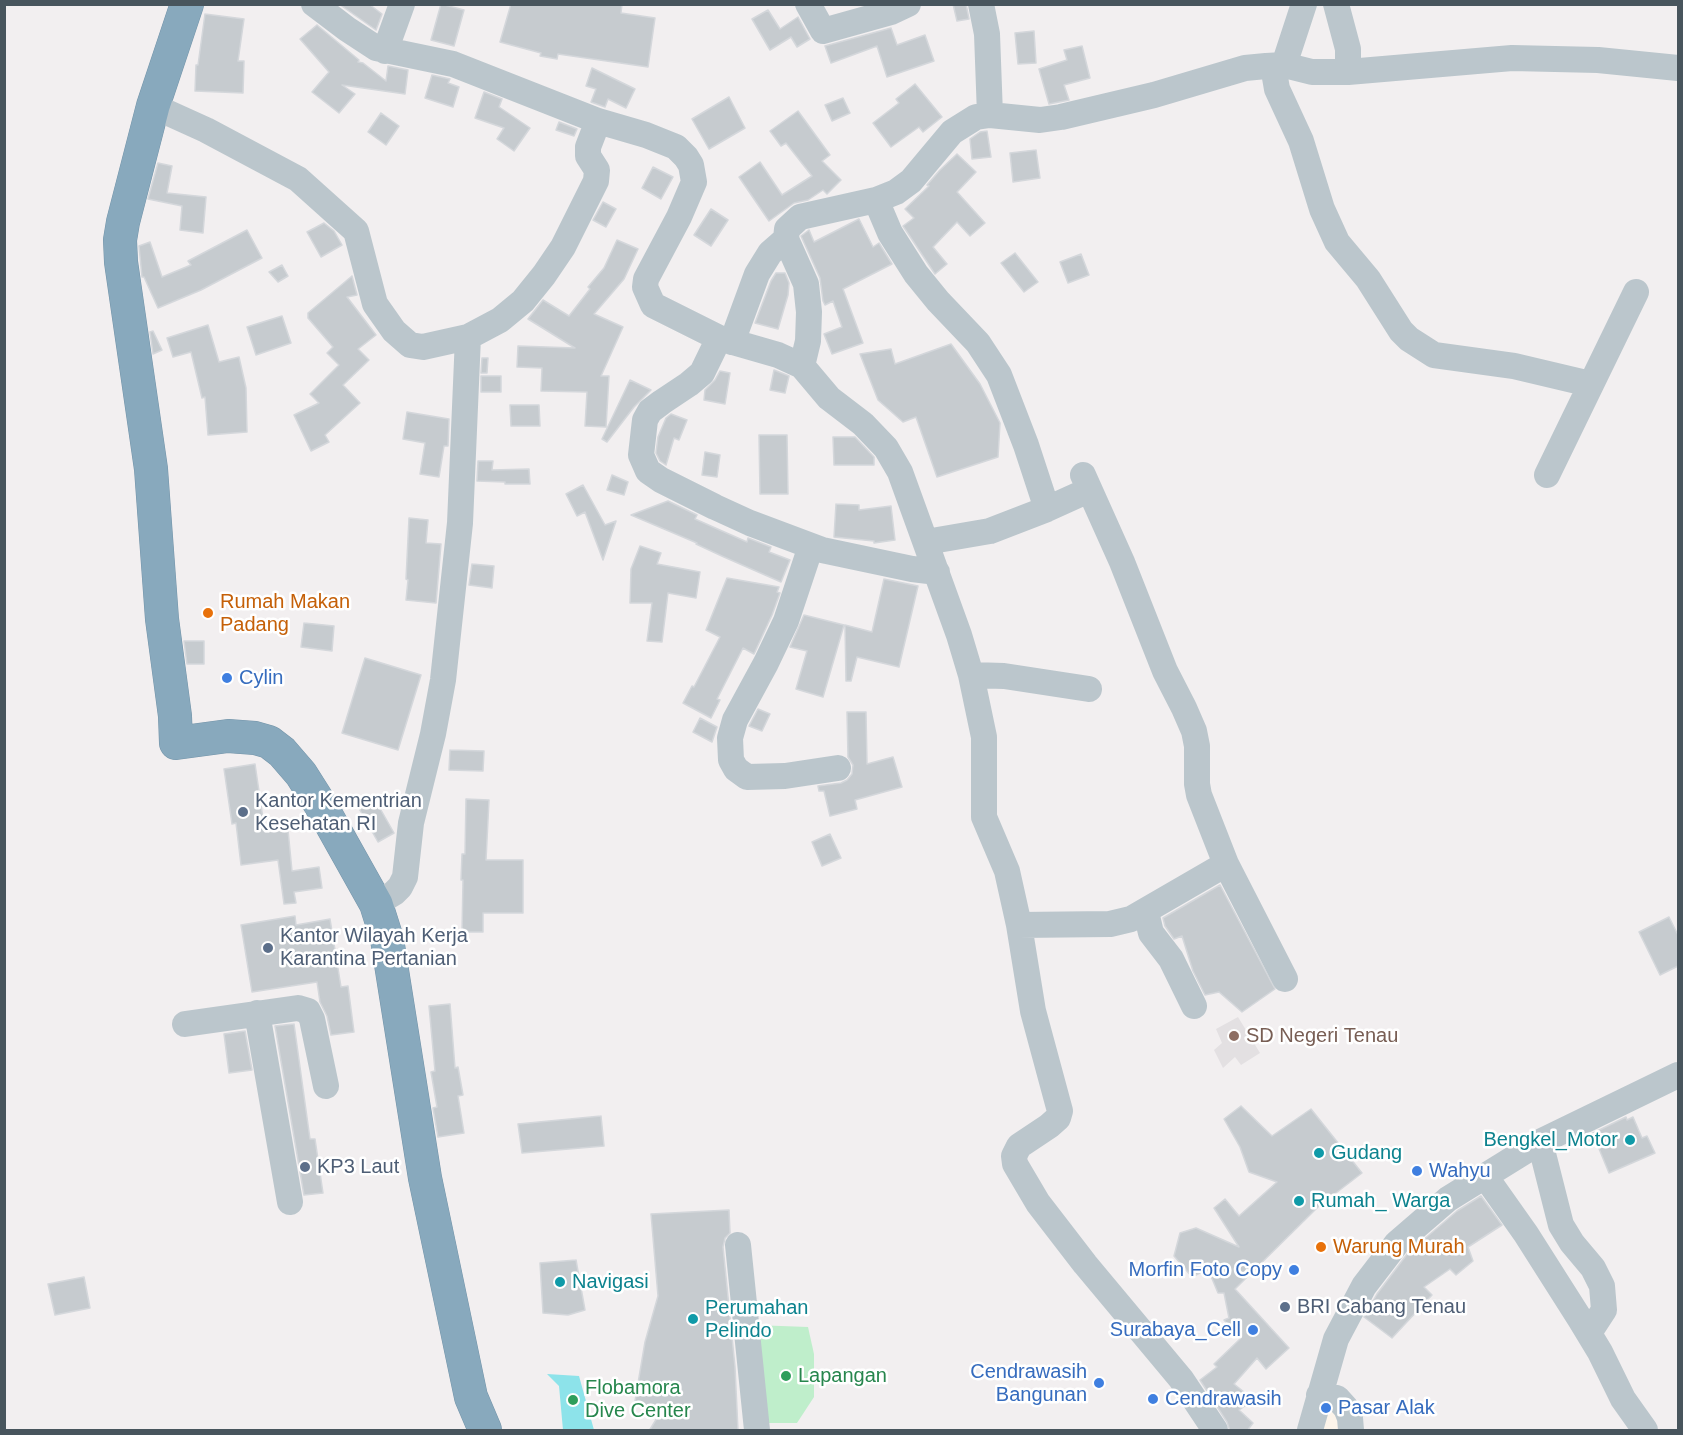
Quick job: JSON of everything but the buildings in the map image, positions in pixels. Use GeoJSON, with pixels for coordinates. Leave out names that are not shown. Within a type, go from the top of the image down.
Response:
{"type":"FeatureCollection","features":[{"type":"Feature","properties":{"kind":"highway"},"geometry":{"type":"LineString","coordinates":[[187,4],[153,106],[123,222],[120,250],[151,469],[162,619],[177,743],[228,736],[255,738],[269,742],[282,752],[314,794],[376,904],[387,939],[424,1178],[471,1397],[485,1431]]}},
{"type":"Feature","properties":{"kind":"street"},"geometry":{"type":"LineString","coordinates":[[314,4],[361,39],[386,51],[453,64],[598,121],[646,135],[676,147],[686,156],[691,165],[694,182],[649,272],[645,287],[653,305],[725,340],[778,355],[802,366],[829,398],[881,440],[900,472],[937,572],[971,675],[984,737],[984,817],[1007,871],[1019,925],[1032,1011],[1060,1111],[1058,1118],[1049,1126],[1019,1146],[1014,1156],[1015,1164],[1038,1203],[1085,1264],[1181,1379],[1215,1431]]}},
{"type":"Feature","properties":{"kind":"street"},"geometry":{"type":"LineString","coordinates":[[386,51],[402,4]]}},
{"type":"Feature","properties":{"kind":"street"},"geometry":{"type":"LineString","coordinates":[[808,4],[823,31],[891,12],[908,4]]}},
{"type":"Feature","properties":{"kind":"street"},"geometry":{"type":"LineString","coordinates":[[981,4],[987,34],[990,115]]}},
{"type":"Feature","properties":{"kind":"street"},"geometry":{"type":"LineString","coordinates":[[1304,4],[1279,65],[1277,89],[1301,141],[1322,209],[1337,242],[1361,270],[1401,331],[1420,348],[1434,355],[1514,366],[1590,384]]}},
{"type":"Feature","properties":{"kind":"street"},"geometry":{"type":"LineString","coordinates":[[1336,4],[1348,49],[1348,72]]}},
{"type":"Feature","properties":{"kind":"street"},"geometry":{"type":"LineString","coordinates":[[802,366],[808,340],[809,312],[806,284],[786,239],[787,229],[800,218],[876,200],[896,192],[911,181],[952,132],[976,117],[990,115],[1040,120],[1061,117],[1154,95],[1245,68],[1279,65],[1312,72],[1348,72],[1512,58],[1598,60],[1678,68]]}},
{"type":"Feature","properties":{"kind":"street"},"geometry":{"type":"LineString","coordinates":[[153,106],[206,130],[298,179],[356,231],[375,304],[394,330],[410,345],[423,347],[468,337],[500,320],[523,301],[544,275],[563,247],[596,181],[597,170],[588,156],[588,147],[598,121]]}},
{"type":"Feature","properties":{"kind":"street"},"geometry":{"type":"LineString","coordinates":[[876,200],[890,233],[916,274],[978,343],[999,375],[1026,445],[1047,509]]}},
{"type":"Feature","properties":{"kind":"street"},"geometry":{"type":"LineString","coordinates":[[786,239],[770,253],[757,274],[725,340],[702,373],[650,411],[645,420],[641,455],[644,464],[648,471],[661,480],[715,507],[811,546],[912,569],[937,572]]}},
{"type":"Feature","properties":{"kind":"street"},"geometry":{"type":"LineString","coordinates":[[1547,475],[1636,292]]}},
{"type":"Feature","properties":{"kind":"street"},"geometry":{"type":"LineString","coordinates":[[376,904],[394,893],[405,877],[411,823],[433,734],[443,680],[460,523],[468,337]]}},
{"type":"Feature","properties":{"kind":"street"},"geometry":{"type":"LineString","coordinates":[[926,542],[990,531],[1047,509],[1086,482],[1122,562],[1165,671],[1194,730],[1197,746],[1198,795],[1226,864],[1285,979]]}},
{"type":"Feature","properties":{"kind":"street"},"geometry":{"type":"LineString","coordinates":[[811,546],[786,621],[735,720],[729,749],[733,765],[747,777],[785,776],[838,768]]}},
{"type":"Feature","properties":{"kind":"street"},"geometry":{"type":"LineString","coordinates":[[971,675],[1004,676],[1089,689]]}},
{"type":"Feature","properties":{"kind":"street"},"geometry":{"type":"LineString","coordinates":[[1019,925],[1110,924],[1131,919],[1226,864]]}},
{"type":"Feature","properties":{"kind":"street"},"geometry":{"type":"LineString","coordinates":[[1146,912],[1151,933],[1171,959],[1194,1006]]}},
{"type":"Feature","properties":{"kind":"street"},"geometry":{"type":"LineString","coordinates":[[184,1024],[298,1008],[308,1011],[312,1019],[326,1086]]}},
{"type":"Feature","properties":{"kind":"street"},"geometry":{"type":"LineString","coordinates":[[257,1013],[290,1202]]}},
{"type":"Feature","properties":{"kind":"street"},"geometry":{"type":"LineString","coordinates":[[1310,1431],[1336,1339],[1349,1311],[1376,1268],[1398,1243],[1439,1206],[1540,1142],[1678,1075]]}},
{"type":"Feature","properties":{"kind":"street"},"geometry":{"type":"LineString","coordinates":[[1540,1142],[1561,1225],[1572,1243],[1593,1268],[1602,1286],[1604,1310],[1589,1333]]}},
{"type":"Feature","properties":{"kind":"street"},"geometry":{"type":"LineString","coordinates":[[1485,1176],[1526,1234],[1589,1333],[1623,1399],[1645,1431]]}},
{"type":"Feature","properties":{"kind":"street"},"geometry":{"type":"LineString","coordinates":[[738,1245],[756,1431]]}},
{"type":"Feature","properties":{"kind":"street"},"geometry":{"type":"LineString","coordinates":[[1319,1395],[1336,1398],[1346,1408],[1351,1431]]}},
{"type":"Feature","properties":{"kind":"shaded area","name":"SD Negeri Tenau"},"geometry":{"type":"Polygon","coordinates":[[[1238,1017],[1260,1053],[1241,1065],[1235,1057],[1223,1068],[1214,1050],[1222,1043],[1216,1029],[1238,1017]]]}},
{"type":"Feature","properties":{"kind":"shaded area"},"geometry":{"type":"Polygon","coordinates":[[[1335,1398],[1348,1430],[1310,1430],[1335,1398]]]}},
{"type":"Feature","properties":{"kind":"green space","name":"Lapangan"},"geometry":{"type":"Polygon","coordinates":[[[754,1325],[808,1327],[814,1354],[814,1397],[797,1423],[763,1423],[754,1325]]]}},
{"type":"Feature","properties":{"kind":"water","name":"Flobamora Dive Center"},"geometry":{"type":"Polygon","coordinates":[[[547,1374],[579,1376],[594,1430],[563,1430],[559,1386],[547,1374]]]}},
{"type":"Feature","properties":{"kind":"place","name":"Rumah Makan Padang"},"geometry":{"type":"Point","coordinates":[208,613]}},
{"type":"Feature","properties":{"kind":"place","name":"Cylin"},"geometry":{"type":"Point","coordinates":[227,678]}},
{"type":"Feature","properties":{"kind":"place","name":"Kantor Kementrian Kesehatan RI"},"geometry":{"type":"Point","coordinates":[243,812]}},
{"type":"Feature","properties":{"kind":"place","name":"Kantor Wilayah Kerja Karantina Pertanian"},"geometry":{"type":"Point","coordinates":[268,948]}},
{"type":"Feature","properties":{"kind":"place","name":"SD Negeri Tenau"},"geometry":{"type":"Point","coordinates":[1234,1036]}},
{"type":"Feature","properties":{"kind":"place","name":"Bengkel_Motor"},"geometry":{"type":"Point","coordinates":[1630,1140]}},
{"type":"Feature","properties":{"kind":"place","name":"Gudang"},"geometry":{"type":"Point","coordinates":[1319,1153]}},
{"type":"Feature","properties":{"kind":"place","name":"KP3 Laut"},"geometry":{"type":"Point","coordinates":[305,1167]}},
{"type":"Feature","properties":{"kind":"place","name":"Wahyu"},"geometry":{"type":"Point","coordinates":[1417,1171]}},
{"type":"Feature","properties":{"kind":"place","name":"Rumah_ Warga"},"geometry":{"type":"Point","coordinates":[1299,1201]}},
{"type":"Feature","properties":{"kind":"place","name":"Warung Murah"},"geometry":{"type":"Point","coordinates":[1321,1247]}},
{"type":"Feature","properties":{"kind":"place","name":"Morfin Foto Copy"},"geometry":{"type":"Point","coordinates":[1294,1270]}},
{"type":"Feature","properties":{"kind":"place","name":"Navigasi"},"geometry":{"type":"Point","coordinates":[560,1282]}},
{"type":"Feature","properties":{"kind":"place","name":"BRI Cabang Tenau"},"geometry":{"type":"Point","coordinates":[1285,1307]}},
{"type":"Feature","properties":{"kind":"place","name":"Perumahan Pelindo"},"geometry":{"type":"Point","coordinates":[693,1319]}},
{"type":"Feature","properties":{"kind":"place","name":"Surabaya_Cell"},"geometry":{"type":"Point","coordinates":[1253,1330]}},
{"type":"Feature","properties":{"kind":"place","name":"Lapangan"},"geometry":{"type":"Point","coordinates":[786,1376]}},
{"type":"Feature","properties":{"kind":"place","name":"Cendrawasih Bangunan"},"geometry":{"type":"Point","coordinates":[1099,1383]}},
{"type":"Feature","properties":{"kind":"place","name":"Cendrawasih"},"geometry":{"type":"Point","coordinates":[1153,1399]}},
{"type":"Feature","properties":{"kind":"place","name":"Flobamora Dive Center"},"geometry":{"type":"Point","coordinates":[573,1400]}},
{"type":"Feature","properties":{"kind":"place","name":"Pasar Alak"},"geometry":{"type":"Point","coordinates":[1326,1408]}}]}
